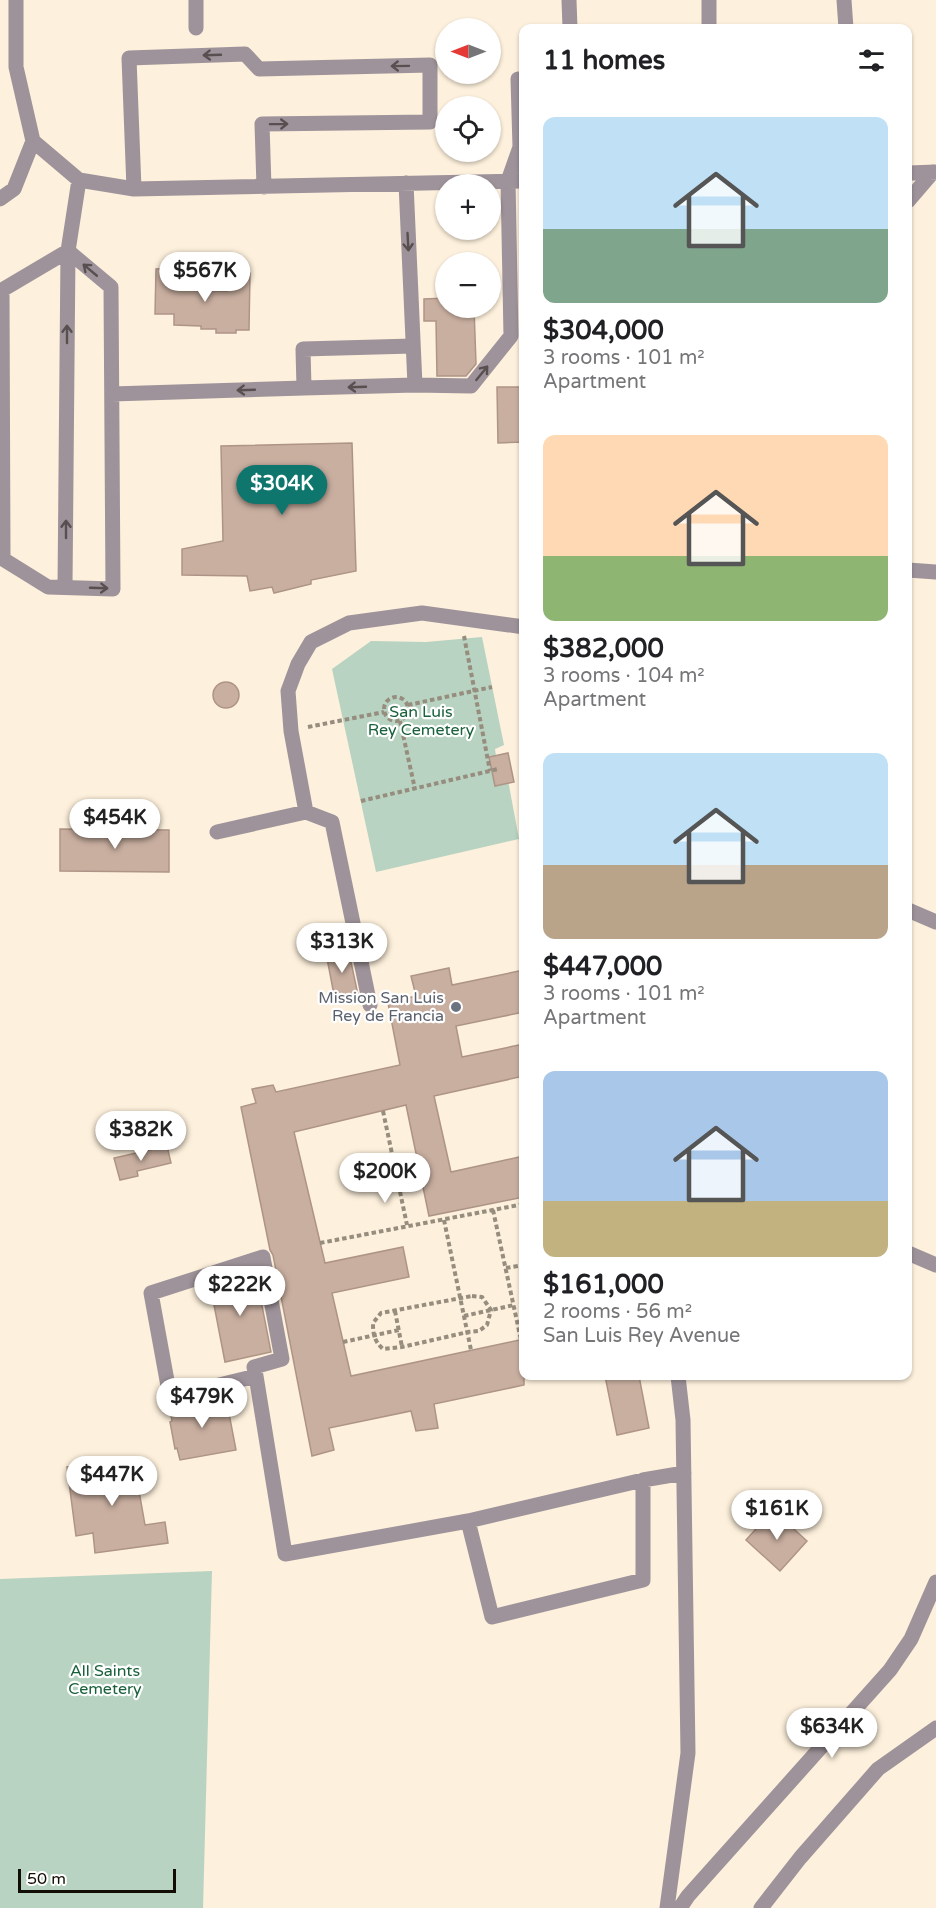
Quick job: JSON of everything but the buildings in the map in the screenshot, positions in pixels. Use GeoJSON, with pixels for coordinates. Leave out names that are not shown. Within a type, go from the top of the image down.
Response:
{"type":"FeatureCollection","features":[{"type":"Feature","properties":{"kind":"street"},"geometry":{"type":"LineString","coordinates":[[0,200],[14,189],[33,141],[16,67],[16,0]]}},
{"type":"Feature","properties":{"kind":"street"},"geometry":{"type":"LineString","coordinates":[[196,0],[196,28]]}},
{"type":"Feature","properties":{"kind":"street"},"geometry":{"type":"LineString","coordinates":[[569,0],[570,24]]}},
{"type":"Feature","properties":{"kind":"street"},"geometry":{"type":"LineString","coordinates":[[709,0],[709,24]]}},
{"type":"Feature","properties":{"kind":"street"},"geometry":{"type":"LineString","coordinates":[[844,0],[846,24]]}},
{"type":"Feature","properties":{"kind":"street"},"geometry":{"type":"LineString","coordinates":[[134,189],[129,58],[245,54],[259,69],[430,65],[430,122],[262,124],[264,187]]}},
{"type":"Feature","properties":{"kind":"street"},"geometry":{"type":"LineString","coordinates":[[518,79],[519,96]]}},
{"type":"Feature","properties":{"kind":"street"},"geometry":{"type":"LineString","coordinates":[[33,141],[79,180],[134,189],[516,181]]}},
{"type":"Feature","properties":{"kind":"street"},"geometry":{"type":"LineString","coordinates":[[111,394],[415,385],[471,386],[511,336],[516,181],[519,164]]}},
{"type":"Feature","properties":{"kind":"street"},"geometry":{"type":"LineString","coordinates":[[912,173],[934,172]]}},
{"type":"Feature","properties":{"kind":"street"},"geometry":{"type":"LineString","coordinates":[[912,197],[934,172]]}},
{"type":"Feature","properties":{"kind":"street"},"geometry":{"type":"LineString","coordinates":[[65,587],[68,251],[79,180]]}},
{"type":"Feature","properties":{"kind":"street"},"geometry":{"type":"LineString","coordinates":[[406,183],[415,385]]}},
{"type":"Feature","properties":{"kind":"street"},"geometry":{"type":"LineString","coordinates":[[68,251],[111,287],[112,589],[48,587],[3,559],[2,290],[68,251]]}},
{"type":"Feature","properties":{"kind":"street"},"geometry":{"type":"LineString","coordinates":[[304,388],[303,349],[413,345]]}},
{"type":"Feature","properties":{"kind":"street"},"geometry":{"type":"LineString","coordinates":[[912,570],[936,572]]}},
{"type":"Feature","properties":{"kind":"street"},"geometry":{"type":"LineString","coordinates":[[306,813],[291,731],[288,692],[298,664],[311,642],[349,623],[422,613],[519,626]]}},
{"type":"Feature","properties":{"kind":"street"},"geometry":{"type":"LineString","coordinates":[[217,832],[306,813],[332,822],[370,1005]]}},
{"type":"Feature","properties":{"kind":"street"},"geometry":{"type":"LineString","coordinates":[[912,912],[936,922]]}},
{"type":"Feature","properties":{"kind":"street"},"geometry":{"type":"LineString","coordinates":[[912,1255],[936,1265]]}},
{"type":"Feature","properties":{"kind":"street"},"geometry":{"type":"LineString","coordinates":[[256,1376],[170,1397],[151,1293],[263,1257],[282,1359],[254,1367],[256,1376],[285,1554],[468,1521],[643,1480],[684,1473]]}},
{"type":"Feature","properties":{"kind":"street"},"geometry":{"type":"LineString","coordinates":[[668,1908],[688,1753],[684,1473],[678,1380]]}},
{"type":"Feature","properties":{"kind":"street"},"geometry":{"type":"LineString","coordinates":[[468,1521],[492,1617],[643,1580],[643,1480]]}},
{"type":"Feature","properties":{"kind":"street"},"geometry":{"type":"LineString","coordinates":[[681,1908],[688,1896],[890,1670],[911,1639],[936,1582]]}},
{"type":"Feature","properties":{"kind":"street"},"geometry":{"type":"LineString","coordinates":[[761,1908],[800,1858],[878,1769],[936,1728]]}},
{"type":"Feature","properties":{"kind":"path"},"geometry":{"type":"LineString","coordinates":[[465,619],[464,639],[490,771]]}},
{"type":"Feature","properties":{"kind":"path"},"geometry":{"type":"LineString","coordinates":[[408,705],[492,687]]}},
{"type":"Feature","properties":{"kind":"path"},"geometry":{"type":"LineString","coordinates":[[392,697],[402,699],[408,705],[406,717],[400,721],[391,721],[384,712],[385,704],[392,697]]}},
{"type":"Feature","properties":{"kind":"path"},"geometry":{"type":"LineString","coordinates":[[291,731],[384,712]]}},
{"type":"Feature","properties":{"kind":"path"},"geometry":{"type":"LineString","coordinates":[[400,721],[415,789]]}},
{"type":"Feature","properties":{"kind":"path"},"geometry":{"type":"LineString","coordinates":[[361,801],[498,769]]}},
{"type":"Feature","properties":{"kind":"path"},"geometry":{"type":"LineString","coordinates":[[383,1111],[407,1225]]}},
{"type":"Feature","properties":{"kind":"path"},"geometry":{"type":"LineString","coordinates":[[320,1243],[519,1205]]}},
{"type":"Feature","properties":{"kind":"path"},"geometry":{"type":"LineString","coordinates":[[494,1210],[519,1330]]}},
{"type":"Feature","properties":{"kind":"path"},"geometry":{"type":"LineString","coordinates":[[444,1220],[471,1350]]}},
{"type":"Feature","properties":{"kind":"path"},"geometry":{"type":"LineString","coordinates":[[506,1268],[519,1266]]}},
{"type":"Feature","properties":{"kind":"path"},"geometry":{"type":"LineString","coordinates":[[482,1297],[491,1310],[487,1325],[479,1331],[383,1349],[374,1335],[375,1319],[381,1314],[395,1311],[460,1298],[482,1297]]}},
{"type":"Feature","properties":{"kind":"path"},"geometry":{"type":"LineString","coordinates":[[464,1316],[514,1305]]}},
{"type":"Feature","properties":{"kind":"path"},"geometry":{"type":"LineString","coordinates":[[395,1311],[402,1347]]}},
{"type":"Feature","properties":{"kind":"path"},"geometry":{"type":"LineString","coordinates":[[343,1342],[399,1330]]}},
{"type":"Feature","properties":{"kind":"green space","name":"San Luis Rey Cemetery"},"geometry":{"type":"Polygon","coordinates":[[[482,637],[504,745],[495,749],[499,776],[507,775],[519,839],[376,872],[332,669],[371,641],[426,642],[482,637]]]}},
{"type":"Feature","properties":{"kind":"green space","name":"All Saints Cemetery"},"geometry":{"type":"Polygon","coordinates":[[[212,1571],[203,1908],[0,1908],[0,1579],[212,1571]]]}},
{"type":"Feature","properties":{"kind":"place","name":"Mission San Luis Rey de Francia"},"geometry":{"type":"Point","coordinates":[456,1007]}}]}
